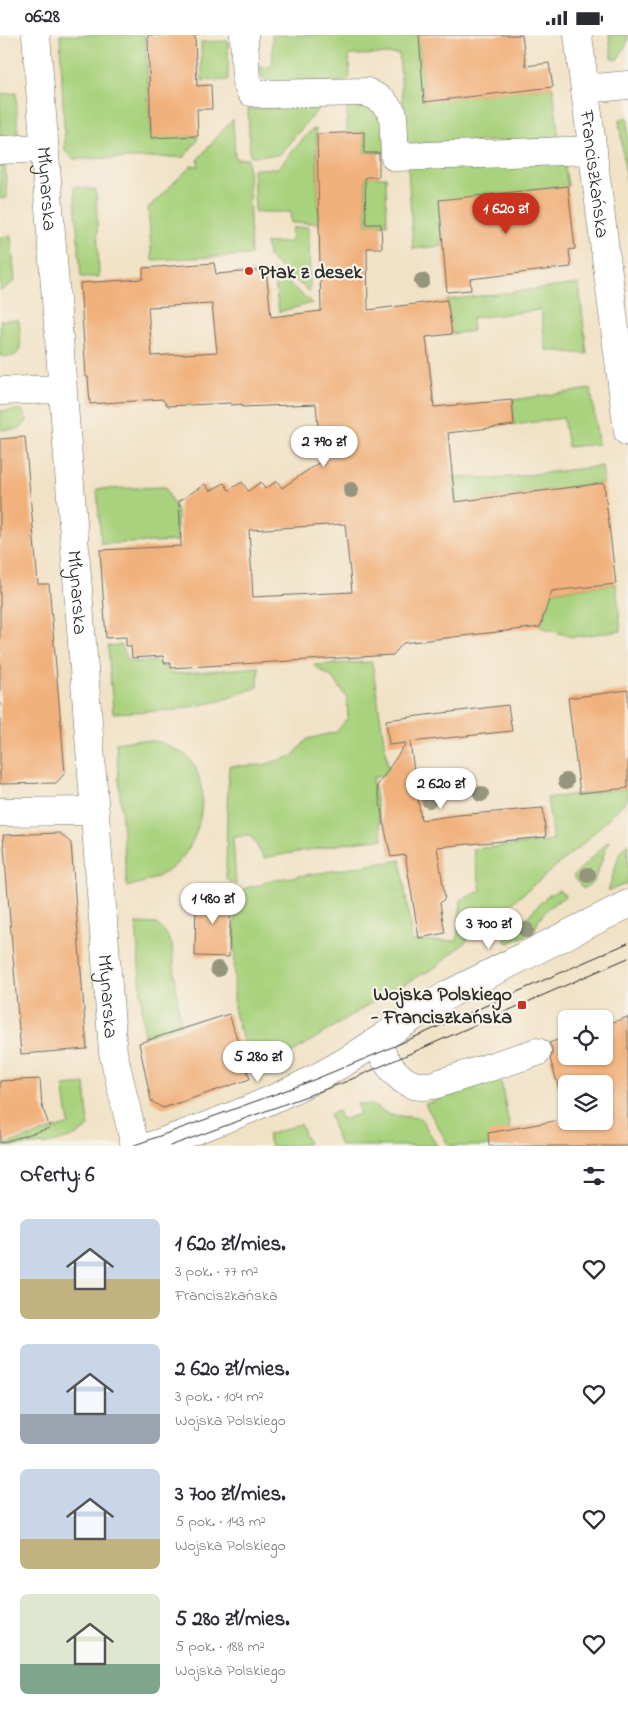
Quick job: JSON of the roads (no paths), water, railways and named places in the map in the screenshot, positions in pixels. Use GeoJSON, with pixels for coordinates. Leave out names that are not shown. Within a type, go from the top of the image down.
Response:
{"type":"FeatureCollection","features":[{"type":"Feature","properties":{"kind":"street","name":"Młynarska"},"geometry":{"type":"LineString","coordinates":[[36,35],[114,1053],[136,1146]]}},
{"type":"Feature","properties":{"kind":"street"},"geometry":{"type":"LineString","coordinates":[[244,35],[246,82],[250,92],[263,95],[368,92],[383,101],[393,114],[395,157],[593,150]]}},
{"type":"Feature","properties":{"kind":"street","name":"Franciszkańska"},"geometry":{"type":"LineString","coordinates":[[578,35],[628,433]]}},
{"type":"Feature","properties":{"kind":"street"},"geometry":{"type":"LineString","coordinates":[[585,89],[628,85]]}},
{"type":"Feature","properties":{"kind":"street"},"geometry":{"type":"LineString","coordinates":[[0,150],[44,148]]}},
{"type":"Feature","properties":{"kind":"street"},"geometry":{"type":"LineString","coordinates":[[0,391],[62,389]]}},
{"type":"Feature","properties":{"kind":"street"},"geometry":{"type":"LineString","coordinates":[[0,812],[94,811]]}},
{"type":"Feature","properties":{"kind":"street"},"geometry":{"type":"LineString","coordinates":[[151,1146],[271,1101],[343,1063],[425,1008],[451,993],[628,904]]}},
{"type":"Feature","properties":{"kind":"street"},"geometry":{"type":"LineString","coordinates":[[376,1042],[388,1064],[395,1072],[411,1084],[423,1086],[434,1085],[537,1053]]}},
{"type":"Feature","properties":{"kind":"tram line"},"geometry":{"type":"LineString","coordinates":[[132,1146],[306,1083],[628,943]]}},
{"type":"Feature","properties":{"kind":"tram line"},"geometry":{"type":"LineString","coordinates":[[170,1146],[345,1082],[628,958]]}},
{"type":"Feature","properties":{"kind":"place","name":"Ptak z desek"},"geometry":{"type":"Point","coordinates":[249,271]}},
{"type":"Feature","properties":{"kind":"place","name":"Wojska Polskiego - Franciszkańska"},"geometry":{"type":"Point","coordinates":[522,1005]}}]}
